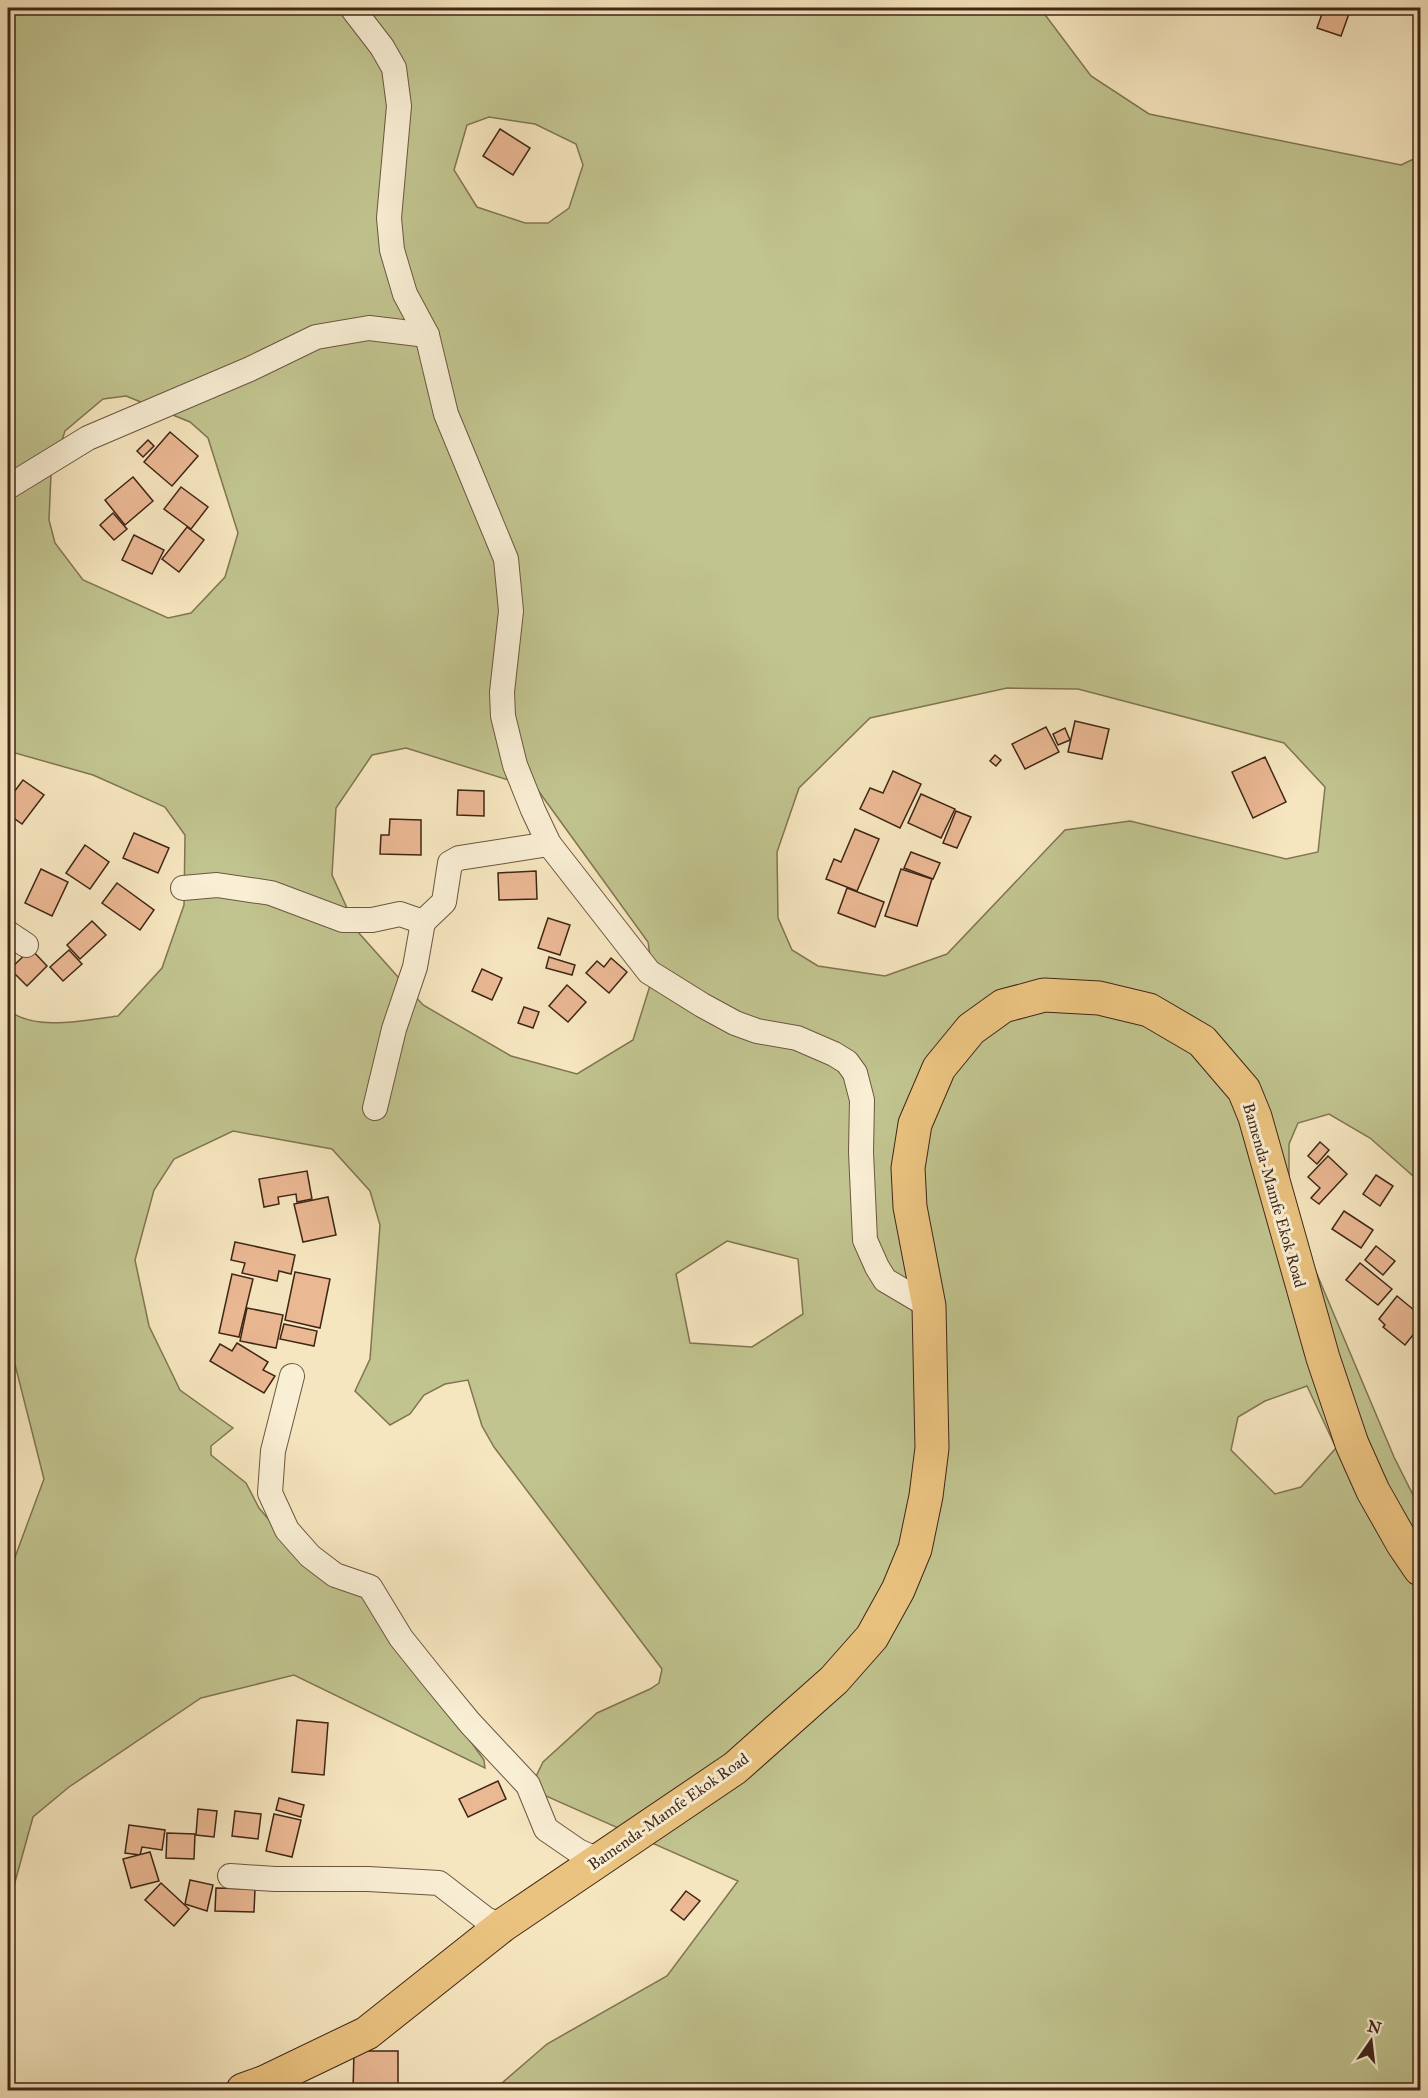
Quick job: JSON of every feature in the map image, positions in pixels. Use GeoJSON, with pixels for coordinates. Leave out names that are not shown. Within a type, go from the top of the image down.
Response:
{"type":"FeatureCollection","features":[{"type":"Feature","properties":{"kind":"highway","name":"Bamenda-Mamfe Ekok Road"},"geometry":{"type":"LineString","coordinates":[[243,2091],[367,2033],[503,1925],[735,1768],[834,1680],[872,1636],[898,1590],[915,1550],[926,1496],[932,1448],[929,1306],[910,1207],[908,1168],[915,1124],[939,1068],[971,1029],[1003,1006],[1044,995],[1099,998],[1149,1010],[1202,1041],[1244,1090],[1255,1117],[1323,1358],[1352,1444],[1374,1491],[1420,1569]]}},
{"type":"Feature","properties":{"kind":"street"},"geometry":{"type":"LineString","coordinates":[[352,8],[382,47],[394,68],[399,106],[389,231],[392,250],[405,294],[427,335],[446,414],[506,559],[511,611],[504,675],[503,716],[515,765],[549,844],[650,972],[735,1023],[758,1031],[797,1038],[847,1062],[855,1073],[862,1100],[861,1152],[865,1240],[885,1280],[929,1306]]}},
{"type":"Feature","properties":{"kind":"street"},"geometry":{"type":"LineString","coordinates":[[8,487],[88,438],[250,369],[316,337],[369,328],[427,335]]}},
{"type":"Feature","properties":{"kind":"street"},"geometry":{"type":"LineString","coordinates":[[375,1108],[394,1029],[415,967],[423,922],[444,902],[450,863],[459,858],[549,844]]}},
{"type":"Feature","properties":{"kind":"street"},"geometry":{"type":"LineString","coordinates":[[183,888],[217,885],[271,893],[343,921],[372,920],[399,914],[423,922]]}},
{"type":"Feature","properties":{"kind":"street"},"geometry":{"type":"LineString","coordinates":[[292,1376],[273,1451],[270,1493],[287,1530],[310,1556],[335,1575],[370,1587],[401,1638],[470,1724],[528,1785],[546,1829],[578,1851],[598,1860]]}},
{"type":"Feature","properties":{"kind":"street"},"geometry":{"type":"LineString","coordinates":[[230,1876],[439,1883],[487,1920],[503,1925]]}},
{"type":"Feature","properties":{"kind":"green space"},"geometry":{"type":"Polygon","coordinates":[[[8,8],[1040,8],[1091,76],[1149,114],[1401,165],[1420,156],[1420,1182],[1370,1138],[1329,1114],[1298,1123],[1289,1144],[1289,1193],[1303,1241],[1394,1457],[1420,1509],[1420,2090],[494,2090],[547,2044],[667,1976],[738,1881],[530,1789],[543,1762],[597,1713],[659,1683],[662,1669],[494,1447],[482,1426],[468,1380],[445,1384],[424,1395],[410,1414],[390,1425],[355,1391],[370,1359],[380,1225],[370,1191],[332,1149],[233,1131],[174,1159],[154,1190],[135,1260],[149,1326],[180,1390],[233,1428],[211,1446],[211,1455],[246,1483],[259,1508],[281,1534],[362,1590],[484,1760],[485,1768],[294,1675],[201,1698],[69,1787],[33,1817],[10,1900],[8,1900],[8,1576],[44,1479],[8,1337],[8,1010],[19,1017],[46,1023],[76,1022],[118,1016],[162,968],[184,905],[185,835],[165,807],[93,775],[8,751],[8,8]],[[489,117],[467,125],[454,170],[477,207],[525,223],[548,223],[569,208],[583,165],[576,144],[535,124],[489,117]],[[126,396],[103,399],[65,431],[51,474],[49,520],[55,543],[83,580],[168,618],[191,613],[225,577],[238,533],[208,438],[190,422],[126,396]],[[1007,688],[870,718],[799,788],[777,852],[778,918],[792,950],[818,966],[885,976],[947,954],[1065,830],[1130,821],[1286,859],[1318,852],[1325,787],[1284,743],[1078,689],[1007,688]],[[406,748],[372,755],[336,808],[332,875],[358,932],[423,1005],[511,1056],[577,1074],[633,1040],[653,976],[648,942],[537,789],[406,748]],[[727,1241],[676,1274],[690,1343],[752,1347],[803,1314],[798,1259],[727,1241]],[[1307,1386],[1265,1401],[1238,1417],[1231,1450],[1275,1494],[1301,1487],[1336,1448],[1307,1386]]]}},
{"type":"Feature","properties":{"kind":"building"},"geometry":{"type":"Polygon","coordinates":[[[1324,8],[1351,8],[1341,36],[1317,28],[1324,8]]]}},
{"type":"Feature","properties":{"kind":"building"},"geometry":{"type":"Polygon","coordinates":[[[500,129],[530,148],[513,175],[483,156],[500,129]]]}},
{"type":"Feature","properties":{"kind":"building"},"geometry":{"type":"Polygon","coordinates":[[[170,432],[198,456],[172,486],[144,462],[170,432]]]}},
{"type":"Feature","properties":{"kind":"building"},"geometry":{"type":"Polygon","coordinates":[[[148,440],[154,446],[143,457],[137,451],[148,440]]]}},
{"type":"Feature","properties":{"kind":"building"},"geometry":{"type":"Polygon","coordinates":[[[133,477],[153,501],[125,525],[105,500],[133,477]]]}},
{"type":"Feature","properties":{"kind":"building"},"geometry":{"type":"Polygon","coordinates":[[[181,487],[208,507],[191,529],[164,509],[181,487]]]}},
{"type":"Feature","properties":{"kind":"building"},"geometry":{"type":"Polygon","coordinates":[[[113,513],[127,529],[114,540],[100,525],[113,513]]]}},
{"type":"Feature","properties":{"kind":"building"},"geometry":{"type":"Polygon","coordinates":[[[187,527],[204,540],[179,572],[162,559],[187,527]]]}},
{"type":"Feature","properties":{"kind":"building"},"geometry":{"type":"Polygon","coordinates":[[[134,535],[164,550],[152,574],[122,560],[134,535]]]}},
{"type":"Feature","properties":{"kind":"building"},"geometry":{"type":"Polygon","coordinates":[[[1075,721],[1109,729],[1102,759],[1068,752],[1075,721]]]}},
{"type":"Feature","properties":{"kind":"building"},"geometry":{"type":"Polygon","coordinates":[[[1046,727],[1059,752],[1025,769],[1012,744],[1046,727]]]}},
{"type":"Feature","properties":{"kind":"building"},"geometry":{"type":"Polygon","coordinates":[[[1065,728],[1070,740],[1058,745],[1053,734],[1065,728]]]}},
{"type":"Feature","properties":{"kind":"building"},"geometry":{"type":"Polygon","coordinates":[[[995,755],[1001,760],[996,766],[990,761],[995,755]]]}},
{"type":"Feature","properties":{"kind":"building"},"geometry":{"type":"Polygon","coordinates":[[[1265,757],[1286,802],[1253,818],[1232,772],[1265,757]]]}},
{"type":"Feature","properties":{"kind":"building"},"geometry":{"type":"Polygon","coordinates":[[[893,771],[921,784],[900,828],[860,809],[870,788],[883,793],[893,771]]]}},
{"type":"Feature","properties":{"kind":"building"},"geometry":{"type":"Polygon","coordinates":[[[23,780],[44,795],[22,824],[8,814],[8,800],[23,780]]]}},
{"type":"Feature","properties":{"kind":"building"},"geometry":{"type":"Polygon","coordinates":[[[458,790],[484,791],[484,816],[457,815],[458,790]]]}},
{"type":"Feature","properties":{"kind":"building"},"geometry":{"type":"Polygon","coordinates":[[[921,794],[955,809],[941,838],[908,823],[921,794]]]}},
{"type":"Feature","properties":{"kind":"building"},"geometry":{"type":"Polygon","coordinates":[[[956,811],[971,817],[957,848],[943,843],[956,811]]]}},
{"type":"Feature","properties":{"kind":"building"},"geometry":{"type":"Polygon","coordinates":[[[390,819],[421,820],[421,855],[380,854],[381,835],[389,835],[390,819]]]}},
{"type":"Feature","properties":{"kind":"building"},"geometry":{"type":"Polygon","coordinates":[[[855,829],[879,839],[857,891],[826,879],[834,859],[841,862],[855,829]]]}},
{"type":"Feature","properties":{"kind":"building"},"geometry":{"type":"Polygon","coordinates":[[[134,833],[169,848],[158,873],[123,858],[134,833]]]}},
{"type":"Feature","properties":{"kind":"building"},"geometry":{"type":"Polygon","coordinates":[[[85,845],[109,862],[90,889],[66,873],[85,845]]]}},
{"type":"Feature","properties":{"kind":"building"},"geometry":{"type":"Polygon","coordinates":[[[911,852],[940,863],[933,879],[904,868],[911,852]]]}},
{"type":"Feature","properties":{"kind":"building"},"geometry":{"type":"Polygon","coordinates":[[[41,869],[68,882],[52,916],[25,903],[41,869]]]}},
{"type":"Feature","properties":{"kind":"building"},"geometry":{"type":"Polygon","coordinates":[[[901,869],[932,879],[917,926],[885,916],[901,869]]]}},
{"type":"Feature","properties":{"kind":"building"},"geometry":{"type":"Polygon","coordinates":[[[536,871],[537,899],[499,900],[498,873],[536,871]]]}},
{"type":"Feature","properties":{"kind":"building"},"geometry":{"type":"Polygon","coordinates":[[[117,883],[154,910],[140,930],[102,903],[117,883]]]}},
{"type":"Feature","properties":{"kind":"building"},"geometry":{"type":"Polygon","coordinates":[[[847,888],[884,902],[875,927],[838,913],[847,888]]]}},
{"type":"Feature","properties":{"kind":"building"},"geometry":{"type":"Polygon","coordinates":[[[548,918],[570,925],[560,955],[538,948],[548,918]]]}},
{"type":"Feature","properties":{"kind":"building"},"geometry":{"type":"Polygon","coordinates":[[[92,921],[106,935],[80,959],[67,945],[92,921]]]}},
{"type":"Feature","properties":{"kind":"building"},"geometry":{"type":"Polygon","coordinates":[[[31,949],[47,966],[27,986],[10,969],[31,949]]]}},
{"type":"Feature","properties":{"kind":"building"},"geometry":{"type":"Polygon","coordinates":[[[69,950],[82,964],[63,981],[50,967],[69,950]]]}},
{"type":"Feature","properties":{"kind":"building"},"geometry":{"type":"Polygon","coordinates":[[[549,957],[575,965],[572,975],[546,968],[549,957]]]}},
{"type":"Feature","properties":{"kind":"building"},"geometry":{"type":"Polygon","coordinates":[[[611,958],[627,972],[609,993],[586,973],[597,961],[604,967],[611,958]]]}},
{"type":"Feature","properties":{"kind":"building"},"geometry":{"type":"Polygon","coordinates":[[[482,969],[502,978],[492,1000],[472,991],[482,969]]]}},
{"type":"Feature","properties":{"kind":"building"},"geometry":{"type":"Polygon","coordinates":[[[567,985],[586,1002],[568,1022],[549,1006],[567,985]]]}},
{"type":"Feature","properties":{"kind":"building"},"geometry":{"type":"Polygon","coordinates":[[[524,1007],[539,1012],[533,1028],[518,1023],[524,1007]]]}},
{"type":"Feature","properties":{"kind":"building"},"geometry":{"type":"Polygon","coordinates":[[[1320,1142],[1329,1150],[1317,1164],[1308,1156],[1320,1142]]]}},
{"type":"Feature","properties":{"kind":"building"},"geometry":{"type":"Polygon","coordinates":[[[1328,1156],[1347,1174],[1319,1204],[1311,1198],[1320,1188],[1308,1177],[1328,1156]]]}},
{"type":"Feature","properties":{"kind":"building"},"geometry":{"type":"Polygon","coordinates":[[[307,1171],[312,1199],[297,1202],[296,1194],[278,1197],[279,1204],[264,1207],[259,1179],[307,1171]]]}},
{"type":"Feature","properties":{"kind":"building"},"geometry":{"type":"Polygon","coordinates":[[[1376,1175],[1393,1186],[1380,1206],[1363,1194],[1376,1175]]]}},
{"type":"Feature","properties":{"kind":"building"},"geometry":{"type":"Polygon","coordinates":[[[328,1197],[336,1235],[303,1242],[294,1204],[328,1197]]]}},
{"type":"Feature","properties":{"kind":"building"},"geometry":{"type":"Polygon","coordinates":[[[1344,1211],[1373,1230],[1361,1248],[1332,1229],[1344,1211]]]}},
{"type":"Feature","properties":{"kind":"building"},"geometry":{"type":"Polygon","coordinates":[[[235,1242],[295,1255],[291,1274],[279,1271],[277,1281],[242,1273],[245,1263],[231,1260],[235,1242]]]}},
{"type":"Feature","properties":{"kind":"building"},"geometry":{"type":"Polygon","coordinates":[[[1376,1246],[1395,1261],[1383,1275],[1365,1260],[1376,1246]]]}},
{"type":"Feature","properties":{"kind":"building"},"geometry":{"type":"Polygon","coordinates":[[[1360,1263],[1392,1289],[1378,1305],[1346,1280],[1360,1263]]]}},
{"type":"Feature","properties":{"kind":"building"},"geometry":{"type":"Polygon","coordinates":[[[295,1272],[330,1279],[320,1328],[285,1320],[295,1272]]]}},
{"type":"Feature","properties":{"kind":"building"},"geometry":{"type":"Polygon","coordinates":[[[232,1274],[253,1279],[239,1337],[219,1333],[232,1274]]]}},
{"type":"Feature","properties":{"kind":"building"},"geometry":{"type":"Polygon","coordinates":[[[1397,1296],[1420,1315],[1420,1326],[1405,1345],[1383,1327],[1385,1325],[1379,1319],[1397,1296]]]}},
{"type":"Feature","properties":{"kind":"building"},"geometry":{"type":"Polygon","coordinates":[[[247,1308],[283,1315],[276,1348],[240,1341],[247,1308]]]}},
{"type":"Feature","properties":{"kind":"building"},"geometry":{"type":"Polygon","coordinates":[[[284,1324],[317,1331],[314,1346],[280,1339],[284,1324]]]}},
{"type":"Feature","properties":{"kind":"building"},"geometry":{"type":"Polygon","coordinates":[[[237,1343],[268,1362],[263,1370],[275,1376],[264,1393],[210,1361],[220,1344],[232,1351],[237,1343]]]}},
{"type":"Feature","properties":{"kind":"building"},"geometry":{"type":"Polygon","coordinates":[[[297,1720],[328,1723],[324,1775],[292,1772],[297,1720]]]}},
{"type":"Feature","properties":{"kind":"building"},"geometry":{"type":"Polygon","coordinates":[[[498,1781],[506,1799],[468,1817],[459,1799],[498,1781]]]}},
{"type":"Feature","properties":{"kind":"building"},"geometry":{"type":"Polygon","coordinates":[[[279,1798],[304,1805],[301,1817],[276,1810],[279,1798]]]}},
{"type":"Feature","properties":{"kind":"building"},"geometry":{"type":"Polygon","coordinates":[[[198,1809],[217,1811],[214,1837],[196,1835],[198,1809]]]}},
{"type":"Feature","properties":{"kind":"building"},"geometry":{"type":"Polygon","coordinates":[[[235,1811],[261,1814],[258,1839],[232,1836],[235,1811]]]}},
{"type":"Feature","properties":{"kind":"building"},"geometry":{"type":"Polygon","coordinates":[[[274,1814],[301,1820],[292,1857],[266,1851],[274,1814]]]}},
{"type":"Feature","properties":{"kind":"building"},"geometry":{"type":"Polygon","coordinates":[[[129,1825],[165,1830],[162,1850],[142,1847],[140,1855],[125,1853],[129,1825]]]}},
{"type":"Feature","properties":{"kind":"building"},"geometry":{"type":"Polygon","coordinates":[[[167,1833],[195,1834],[194,1859],[166,1858],[167,1833]]]}},
{"type":"Feature","properties":{"kind":"building"},"geometry":{"type":"Polygon","coordinates":[[[150,1852],[159,1881],[131,1888],[123,1859],[150,1852]]]}},
{"type":"Feature","properties":{"kind":"building"},"geometry":{"type":"Polygon","coordinates":[[[190,1880],[213,1885],[207,1911],[185,1904],[190,1880]]]}},
{"type":"Feature","properties":{"kind":"building"},"geometry":{"type":"Polygon","coordinates":[[[161,1883],[189,1909],[174,1926],[145,1900],[161,1883]]]}},
{"type":"Feature","properties":{"kind":"building"},"geometry":{"type":"Polygon","coordinates":[[[216,1888],[255,1889],[254,1912],[215,1911],[216,1888]]]}},
{"type":"Feature","properties":{"kind":"building"},"geometry":{"type":"Polygon","coordinates":[[[686,1891],[700,1901],[684,1920],[671,1910],[686,1891]]]}},
{"type":"Feature","properties":{"kind":"building"},"geometry":{"type":"Polygon","coordinates":[[[354,2051],[398,2051],[398,2090],[353,2090],[354,2051]]]}}]}
